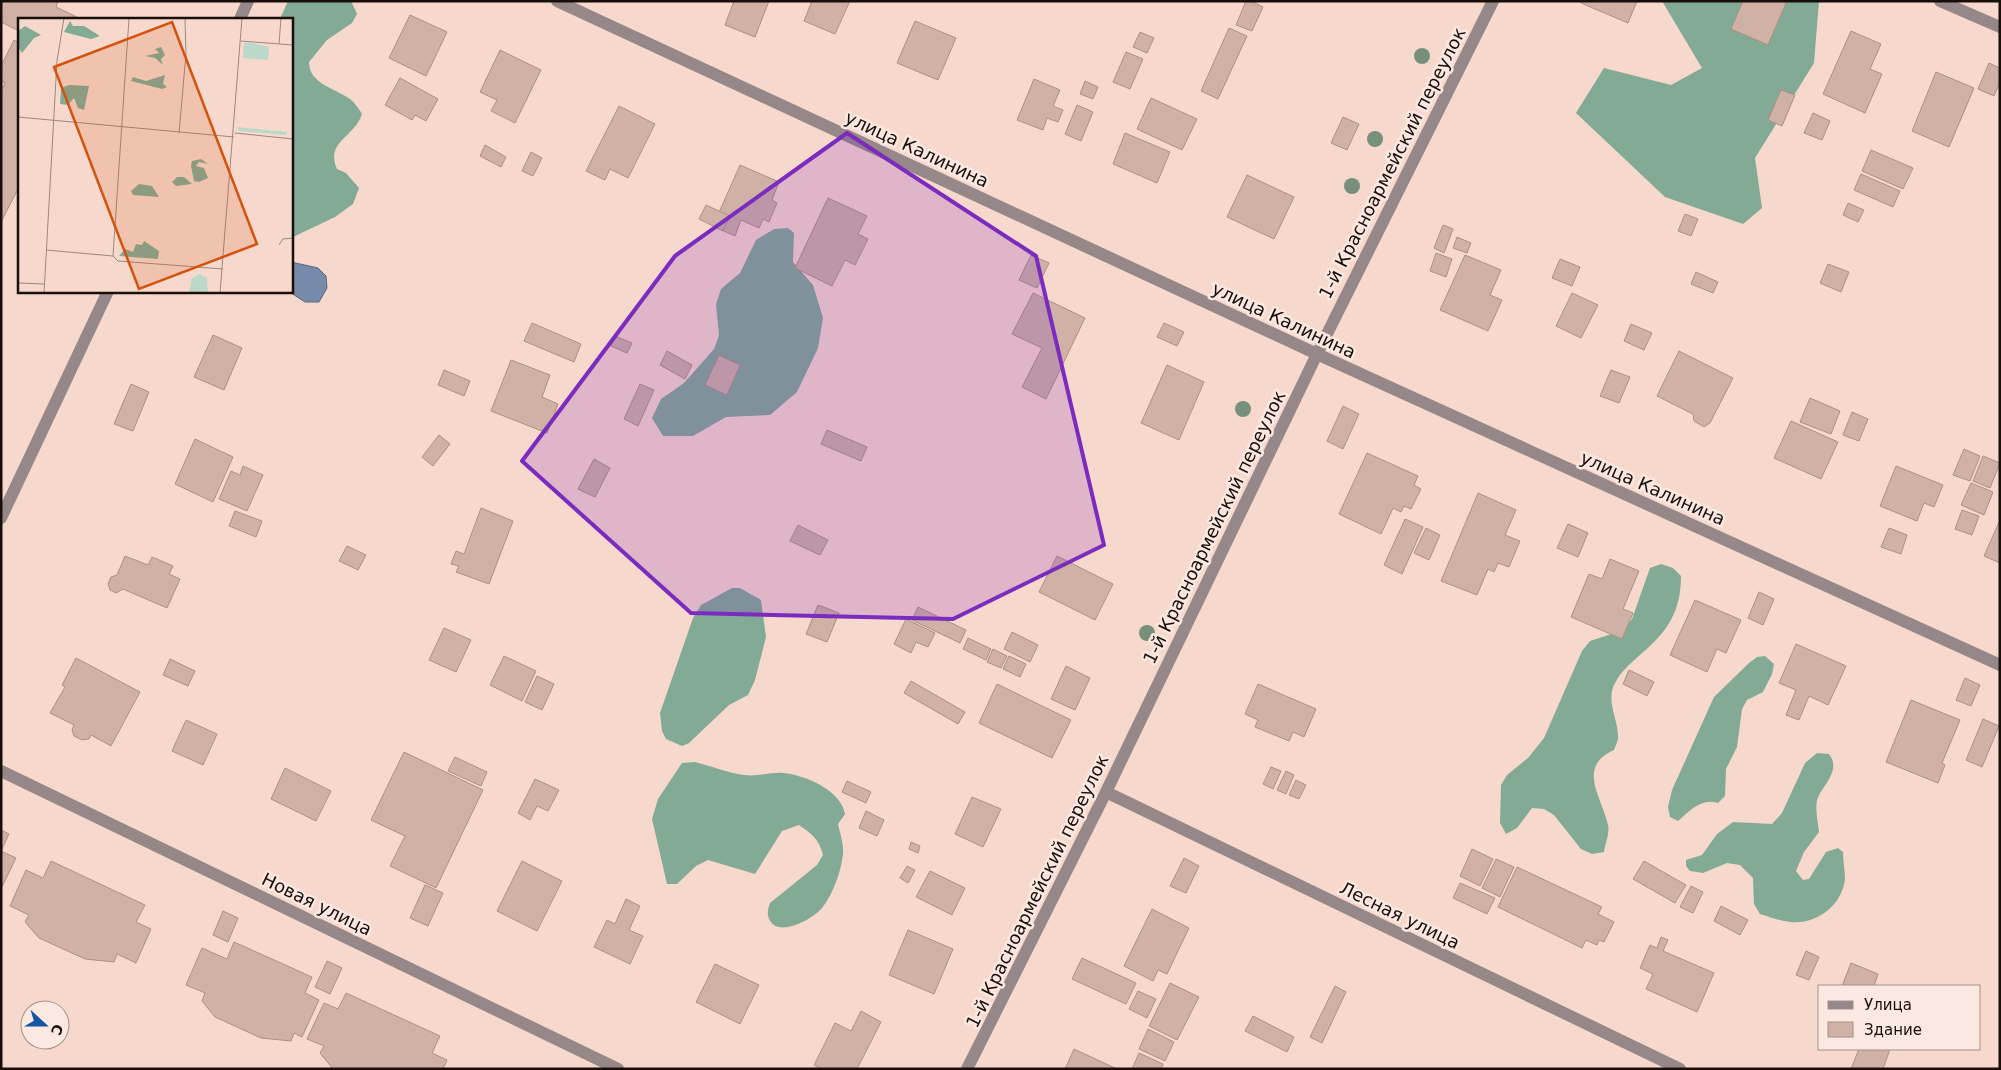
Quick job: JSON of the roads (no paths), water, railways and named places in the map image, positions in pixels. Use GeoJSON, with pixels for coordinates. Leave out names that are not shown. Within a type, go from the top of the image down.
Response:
{"type":"FeatureCollection","features":[{"type":"Feature","properties":{"kind":"street"},"geometry":{"type":"LineString","coordinates":[[240,18],[248,1]]}},
{"type":"Feature","properties":{"kind":"street","name":"улица Калинина"},"geometry":{"type":"LineString","coordinates":[[557,1],[1317,354],[2000,664]]}},
{"type":"Feature","properties":{"kind":"street","name":"1-й Красноармейский переулок"},"geometry":{"type":"LineString","coordinates":[[968,1069],[1106,792],[1317,354],[1493,1]]}},
{"type":"Feature","properties":{"kind":"street"},"geometry":{"type":"LineString","coordinates":[[1940,1],[2000,27]]}},
{"type":"Feature","properties":{"kind":"street"},"geometry":{"type":"LineString","coordinates":[[1,518],[108,292]]}},
{"type":"Feature","properties":{"kind":"street","name":"Новая улица"},"geometry":{"type":"LineString","coordinates":[[1,771],[618,1069]]}},
{"type":"Feature","properties":{"kind":"street","name":"Лесная улица"},"geometry":{"type":"LineString","coordinates":[[1106,792],[1680,1069]]}},
{"type":"Feature","properties":{"kind":"water"},"geometry":{"type":"Polygon","coordinates":[[[292,262],[318,268],[326,276],[327,288],[319,302],[305,302],[290,292],[292,292],[292,262]]]}}]}
